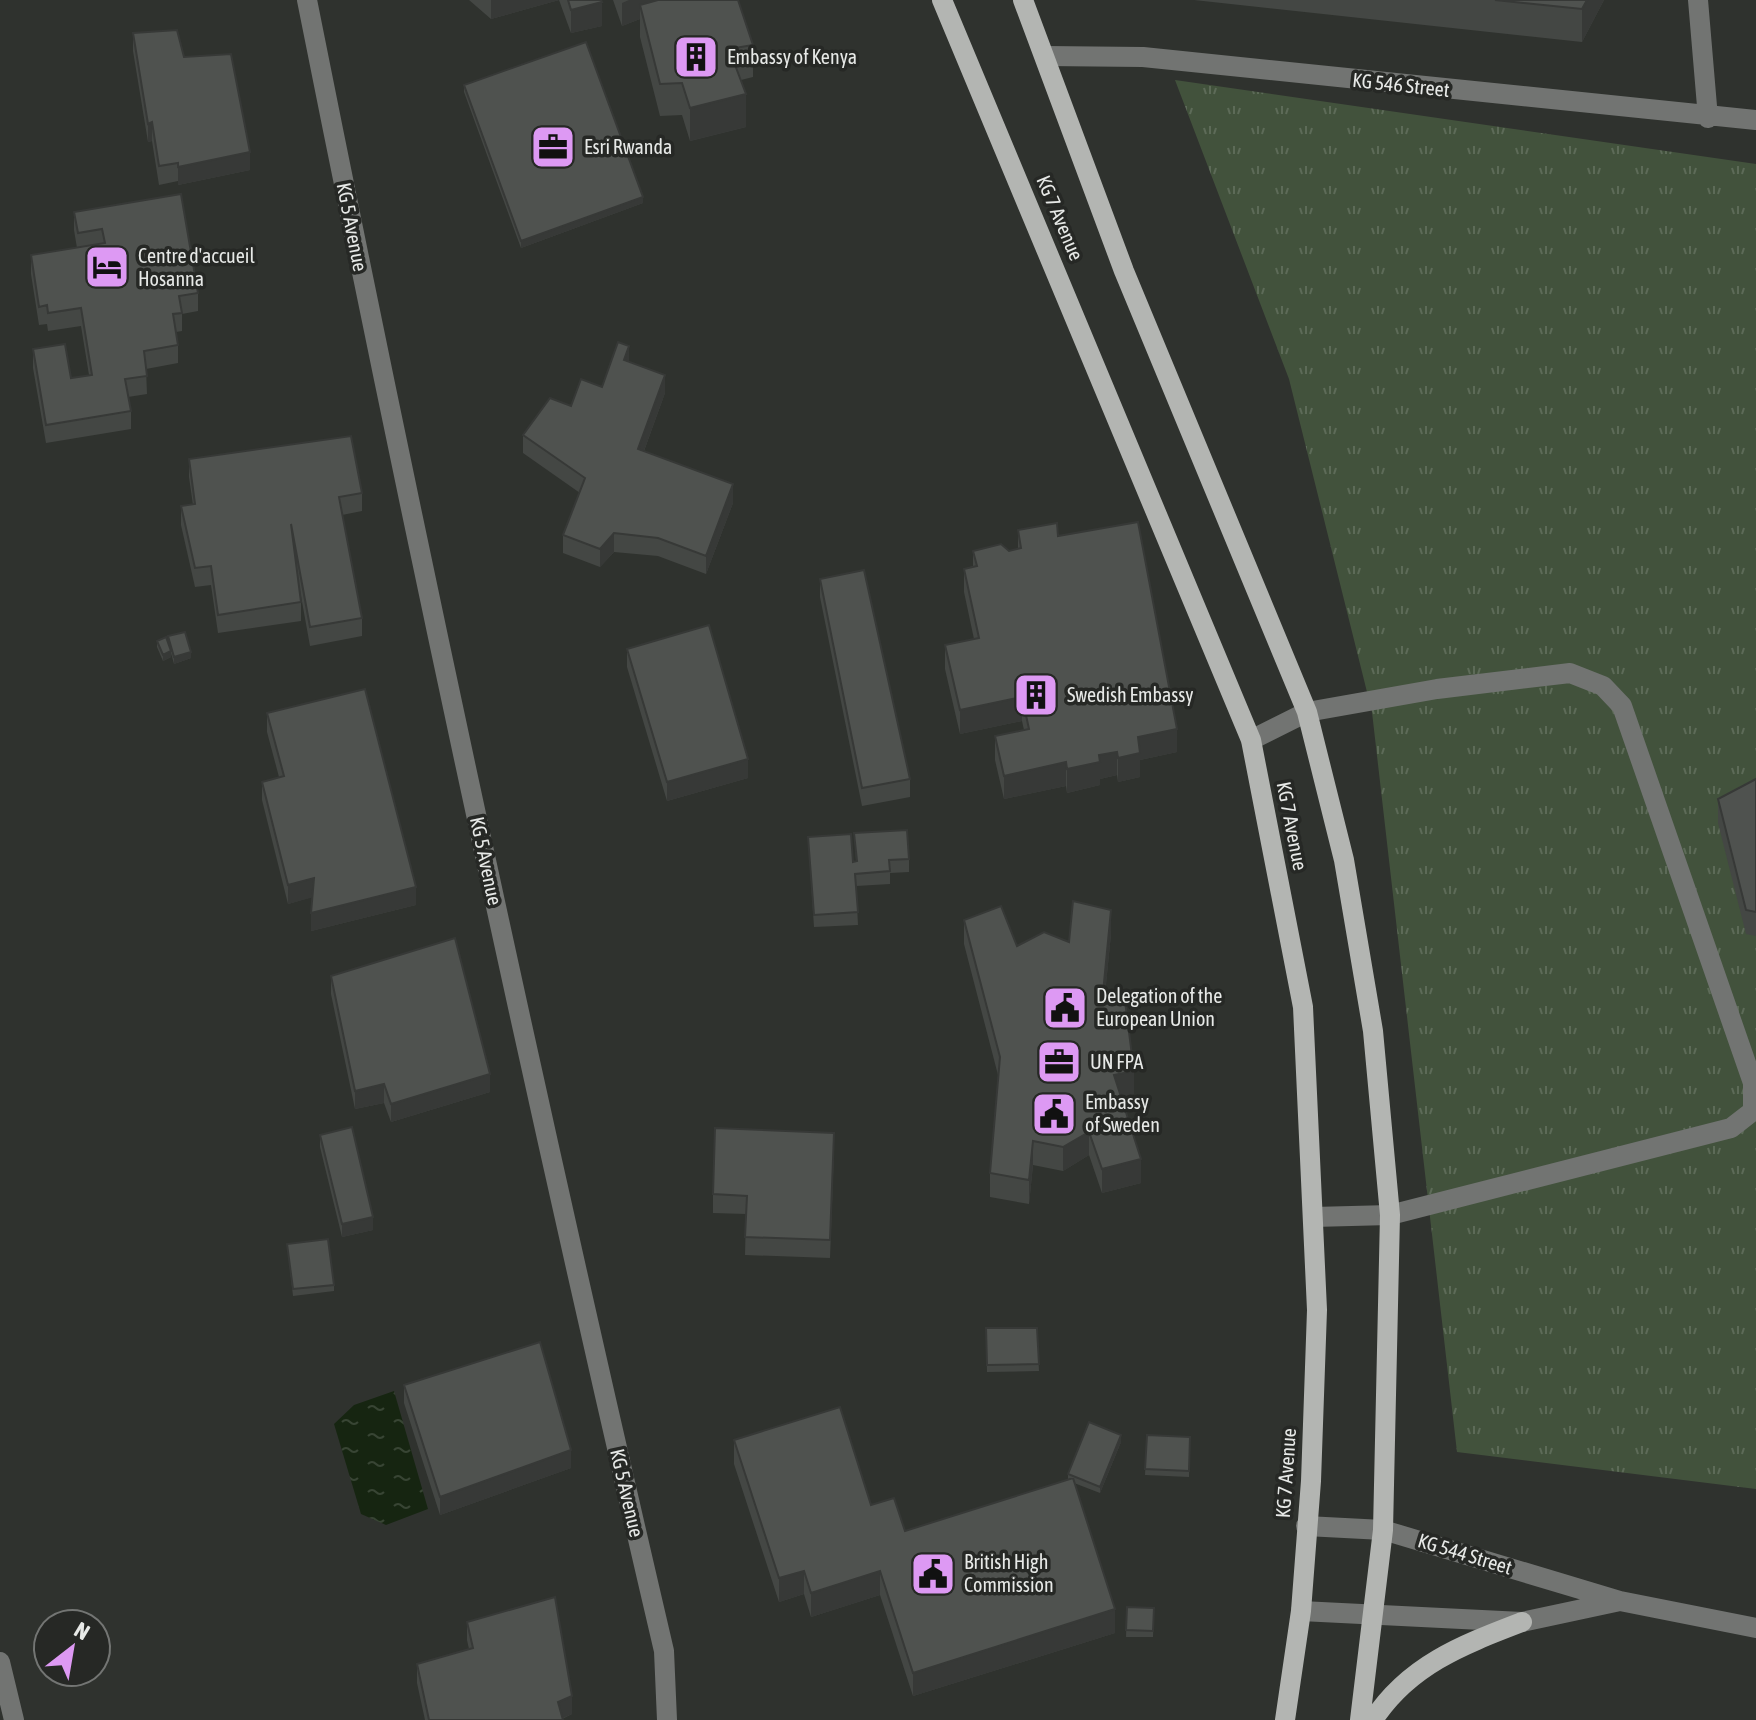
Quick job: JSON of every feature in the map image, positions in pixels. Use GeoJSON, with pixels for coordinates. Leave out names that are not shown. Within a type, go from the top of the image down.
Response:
{"type":"FeatureCollection","features":[{"type":"Feature","properties":{"kind":"main road","name":"KG 7 Avenue"},"geometry":{"type":"LineString","coordinates":[[942,0],[1251,740],[1303,1007],[1317,1310],[1311,1481],[1301,1611],[1285,1720]]}},
{"type":"Feature","properties":{"kind":"main road","name":"KG 7 Avenue"},"geometry":{"type":"LineString","coordinates":[[1023,0],[1124,271],[1307,712],[1344,860],[1370,1016],[1390,1215],[1383,1530],[1360,1720]]}},
{"type":"Feature","properties":{"kind":"main road"},"geometry":{"type":"LineString","coordinates":[[1373,1720],[1385,1702],[1416,1671],[1466,1642],[1522,1622]]}},
{"type":"Feature","properties":{"kind":"street","name":"KG 5 Avenue"},"geometry":{"type":"LineString","coordinates":[[307,0],[374,332],[555,1181],[664,1651],[667,1720]]}},
{"type":"Feature","properties":{"kind":"street"},"geometry":{"type":"LineString","coordinates":[[1698,0],[1708,118]]}},
{"type":"Feature","properties":{"kind":"street","name":"KG 546 Street"},"geometry":{"type":"LineString","coordinates":[[1046,56],[1143,57],[1708,118],[1756,120]]}},
{"type":"Feature","properties":{"kind":"street"},"geometry":{"type":"LineString","coordinates":[[1251,740],[1307,712],[1437,689],[1570,673],[1603,686],[1622,706],[1753,1083],[1753,1111],[1731,1128],[1390,1215],[1313,1217]]}},
{"type":"Feature","properties":{"kind":"street","name":"KG 544 Street"},"geometry":{"type":"LineString","coordinates":[[1306,1526],[1383,1530],[1620,1601],[1756,1628]]}},
{"type":"Feature","properties":{"kind":"street","name":"KG 544 Street"},"geometry":{"type":"LineString","coordinates":[[1301,1611],[1522,1622],[1620,1601]]}},
{"type":"Feature","properties":{"kind":"street"},"geometry":{"type":"LineString","coordinates":[[0,1662],[14,1720]]}},
{"type":"Feature","properties":{"kind":"green space"},"geometry":{"type":"Polygon","coordinates":[[[1175,80],[1756,164],[1756,1489],[1457,1452],[1372,712],[1289,379],[1175,80]]]}},
{"type":"Feature","properties":{"kind":"water"},"geometry":{"type":"Polygon","coordinates":[[[394,1391],[428,1509],[386,1525],[361,1514],[334,1424],[354,1405],[394,1391]]]}},
{"type":"Feature","properties":{"kind":"building"},"geometry":{"type":"Polygon","coordinates":[[[568,0],[601,0],[602,2],[571,10],[568,0]]]}},
{"type":"Feature","properties":{"kind":"building","name":"Embassy of Kenya"},"geometry":{"type":"Polygon","coordinates":[[[658,0],[738,0],[753,45],[729,49],[746,94],[690,108],[682,83],[660,84],[640,5],[658,0]]]}},
{"type":"Feature","properties":{"kind":"building"},"geometry":{"type":"Polygon","coordinates":[[[1495,0],[1587,0],[1582,9],[1495,0]]]}},
{"type":"Feature","properties":{"kind":"building"},"geometry":{"type":"Polygon","coordinates":[[[177,30],[184,57],[231,54],[250,152],[178,167],[178,163],[159,166],[152,122],[148,124],[133,33],[177,30]]]}},
{"type":"Feature","properties":{"kind":"building","name":"Esri Rwanda"},"geometry":{"type":"Polygon","coordinates":[[[586,42],[643,197],[521,241],[464,85],[586,42]]]}},
{"type":"Feature","properties":{"kind":"building"},"geometry":{"type":"Polygon","coordinates":[[[181,194],[198,293],[179,296],[182,313],[173,314],[178,345],[144,351],[147,376],[125,379],[131,411],[46,425],[33,349],[65,344],[71,378],[92,375],[81,308],[48,313],[47,305],[39,307],[31,255],[105,243],[102,229],[78,233],[74,212],[181,194]]]}},
{"type":"Feature","properties":{"kind":"building"},"geometry":{"type":"Polygon","coordinates":[[[618,342],[629,346],[624,360],[665,375],[638,449],[733,484],[706,556],[658,538],[614,533],[600,549],[563,535],[585,478],[523,435],[550,398],[571,406],[581,379],[602,387],[618,342]]]}},
{"type":"Feature","properties":{"kind":"building"},"geometry":{"type":"Polygon","coordinates":[[[351,436],[362,493],[339,497],[362,618],[310,627],[291,524],[301,602],[218,615],[211,566],[195,568],[181,506],[195,504],[189,459],[351,436]]]}},
{"type":"Feature","properties":{"kind":"building","name":"Swedish Embassy"},"geometry":{"type":"Polygon","coordinates":[[[1138,522],[1177,729],[1138,737],[1140,753],[1118,758],[1117,752],[1099,755],[1100,762],[1067,769],[1066,762],[1004,776],[995,736],[1029,729],[1022,697],[960,710],[945,645],[979,638],[964,569],[977,566],[973,551],[1001,544],[1009,551],[1021,548],[1018,530],[1057,523],[1058,536],[1138,522]]]}},
{"type":"Feature","properties":{"kind":"building"},"geometry":{"type":"Polygon","coordinates":[[[864,570],[910,779],[862,788],[820,579],[864,570]]]}},
{"type":"Feature","properties":{"kind":"building"},"geometry":{"type":"Polygon","coordinates":[[[709,625],[748,759],[667,782],[627,649],[709,625]]]}},
{"type":"Feature","properties":{"kind":"building"},"geometry":{"type":"Polygon","coordinates":[[[185,632],[191,652],[174,657],[168,636],[185,632]]]}},
{"type":"Feature","properties":{"kind":"building"},"geometry":{"type":"Polygon","coordinates":[[[166,637],[171,651],[163,655],[157,641],[166,637]]]}},
{"type":"Feature","properties":{"kind":"building"},"geometry":{"type":"Polygon","coordinates":[[[365,689],[416,887],[311,913],[314,878],[288,885],[262,782],[284,776],[267,713],[365,689]]]}},
{"type":"Feature","properties":{"kind":"building"},"geometry":{"type":"Polygon","coordinates":[[[1756,779],[1756,912],[1746,910],[1718,799],[1756,779]]]}},
{"type":"Feature","properties":{"kind":"building"},"geometry":{"type":"Polygon","coordinates":[[[907,830],[909,859],[889,860],[890,871],[855,874],[858,912],[814,915],[808,837],[851,834],[853,862],[857,861],[854,833],[907,830]]]}},
{"type":"Feature","properties":{"kind":"building"},"geometry":{"type":"Polygon","coordinates":[[[1073,901],[1111,910],[1103,993],[1124,993],[1134,1071],[1114,1075],[1141,1159],[1102,1169],[1089,1132],[1063,1147],[1033,1141],[1029,1180],[990,1173],[1000,1057],[964,920],[1001,906],[1017,946],[1044,932],[1069,942],[1073,901]]]}},
{"type":"Feature","properties":{"kind":"building"},"geometry":{"type":"Polygon","coordinates":[[[455,938],[490,1074],[391,1104],[384,1084],[355,1091],[331,976],[455,938]]]}},
{"type":"Feature","properties":{"kind":"building"},"geometry":{"type":"Polygon","coordinates":[[[352,1127],[373,1217],[342,1224],[320,1135],[352,1127]]]}},
{"type":"Feature","properties":{"kind":"building"},"geometry":{"type":"Polygon","coordinates":[[[715,1128],[834,1133],[830,1240],[745,1237],[747,1196],[713,1194],[715,1128]]]}},
{"type":"Feature","properties":{"kind":"building"},"geometry":{"type":"Polygon","coordinates":[[[328,1239],[334,1285],[293,1289],[287,1244],[328,1239]]]}},
{"type":"Feature","properties":{"kind":"building"},"geometry":{"type":"Polygon","coordinates":[[[986,1328],[1037,1328],[1039,1364],[987,1365],[986,1328]]]}},
{"type":"Feature","properties":{"kind":"building"},"geometry":{"type":"Polygon","coordinates":[[[540,1342],[571,1450],[440,1497],[404,1385],[540,1342]]]}},
{"type":"Feature","properties":{"kind":"building","name":"British High Commission"},"geometry":{"type":"Polygon","coordinates":[[[840,1407],[871,1505],[894,1498],[905,1531],[1073,1478],[1115,1609],[913,1673],[880,1571],[811,1593],[804,1571],[779,1578],[734,1440],[840,1407]]]}},
{"type":"Feature","properties":{"kind":"building"},"geometry":{"type":"Polygon","coordinates":[[[1089,1422],[1121,1435],[1100,1487],[1068,1474],[1089,1422]]]}},
{"type":"Feature","properties":{"kind":"building"},"geometry":{"type":"Polygon","coordinates":[[[1147,1435],[1190,1437],[1189,1471],[1145,1469],[1147,1435]]]}},
{"type":"Feature","properties":{"kind":"building"},"geometry":{"type":"Polygon","coordinates":[[[555,1597],[572,1696],[558,1702],[563,1720],[429,1720],[417,1664],[473,1648],[467,1622],[555,1597]]]}},
{"type":"Feature","properties":{"kind":"building"},"geometry":{"type":"Polygon","coordinates":[[[1127,1607],[1154,1608],[1153,1631],[1126,1630],[1127,1607]]]}},
{"type":"Feature","properties":{"kind":"place","name":"Embassy of Kenya"},"geometry":{"type":"Point","coordinates":[696,57]}},
{"type":"Feature","properties":{"kind":"place","name":"Esri Rwanda"},"geometry":{"type":"Point","coordinates":[553,147]}},
{"type":"Feature","properties":{"kind":"place","name":"Centre d'accueil Hosanna"},"geometry":{"type":"Point","coordinates":[107,267]}},
{"type":"Feature","properties":{"kind":"place","name":"Swedish Embassy"},"geometry":{"type":"Point","coordinates":[1036,695]}},
{"type":"Feature","properties":{"kind":"place","name":"Delegation of the European Union"},"geometry":{"type":"Point","coordinates":[1065,1008]}},
{"type":"Feature","properties":{"kind":"place","name":"UN FPA"},"geometry":{"type":"Point","coordinates":[1059,1062]}},
{"type":"Feature","properties":{"kind":"place","name":"Embassy of Sweden"},"geometry":{"type":"Point","coordinates":[1054,1114]}},
{"type":"Feature","properties":{"kind":"place","name":"British High Commission"},"geometry":{"type":"Point","coordinates":[933,1574]}}]}
